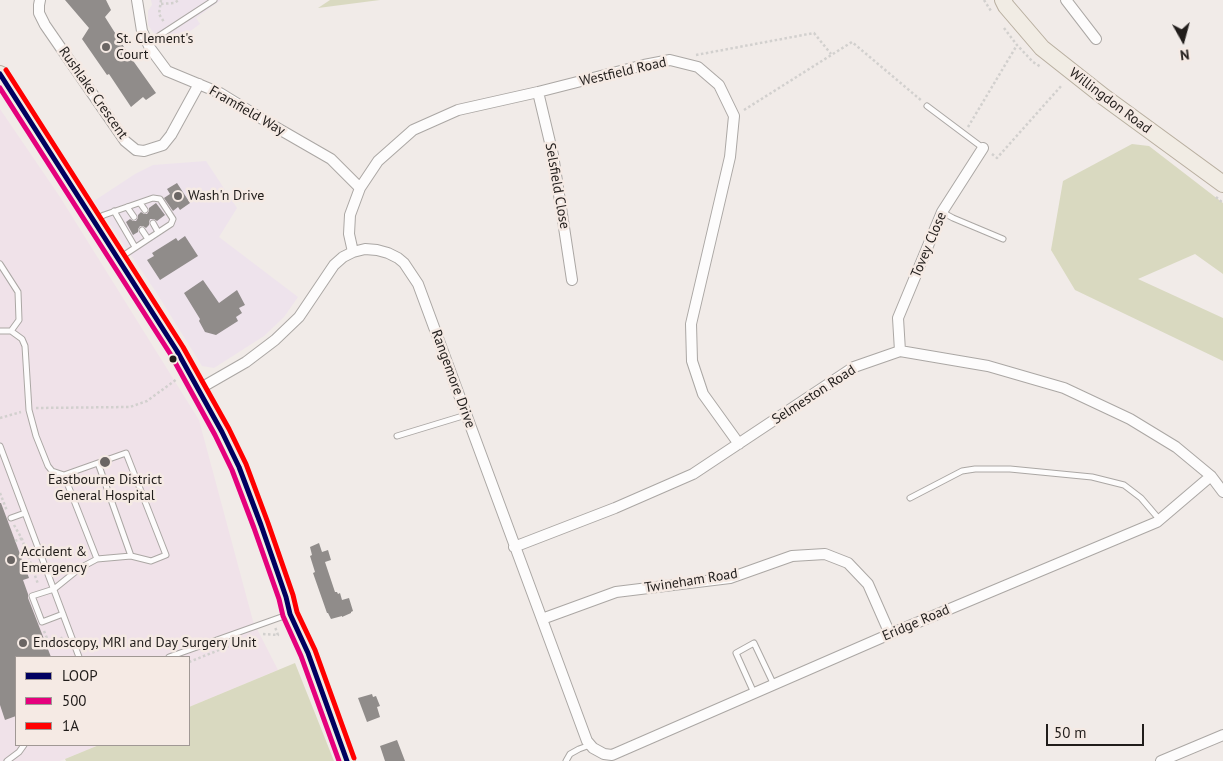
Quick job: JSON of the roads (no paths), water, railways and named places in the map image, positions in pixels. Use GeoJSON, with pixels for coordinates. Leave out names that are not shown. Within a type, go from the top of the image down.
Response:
{"type":"FeatureCollection","features":[{"type":"Feature","properties":{"kind":"main road","name":"Willingdon Road"},"geometry":{"type":"LineString","coordinates":[[1009,2],[1042,48],[1077,77],[1223,184]]}},
{"type":"Feature","properties":{"kind":"main road"},"geometry":{"type":"LineString","coordinates":[[0,74],[189,370],[239,467],[283,588],[290,614],[308,653],[347,761]]}},
{"type":"Feature","properties":{"kind":"street","name":"Rushlake Crescent"},"geometry":{"type":"LineString","coordinates":[[40,0],[39,13],[45,25],[125,141],[136,150],[144,151],[163,145],[171,136],[199,84]]}},
{"type":"Feature","properties":{"kind":"street","name":"Framfield Way"},"geometry":{"type":"LineString","coordinates":[[137,0],[142,31],[150,48],[167,71],[220,92],[330,159],[360,188]]}},
{"type":"Feature","properties":{"kind":"street"},"geometry":{"type":"LineString","coordinates":[[1066,0],[1096,39]]}},
{"type":"Feature","properties":{"kind":"street","name":"Westfield Road"},"geometry":{"type":"LineString","coordinates":[[353,252],[349,234],[350,215],[360,188],[378,161],[413,130],[458,110],[644,65],[670,60],[698,68],[719,85],[734,116],[730,157],[691,324],[692,360],[702,394],[739,444]]}},
{"type":"Feature","properties":{"kind":"street","name":"Selsfield Close"},"geometry":{"type":"LineString","coordinates":[[538,92],[553,155],[572,280]]}},
{"type":"Feature","properties":{"kind":"street","name":"Tovey Close"},"geometry":{"type":"LineString","coordinates":[[900,351],[898,318],[942,212],[983,148]]}},
{"type":"Feature","properties":{"kind":"street","name":"Rangemore Drive"},"geometry":{"type":"LineString","coordinates":[[353,252],[377,250],[388,253],[404,263],[418,284],[514,547],[590,745]]}},
{"type":"Feature","properties":{"kind":"street"},"geometry":{"type":"LineString","coordinates":[[199,389],[246,362],[275,340],[299,317],[334,265],[353,252]]}},
{"type":"Feature","properties":{"kind":"street","name":"Selmeston Road"},"geometry":{"type":"LineString","coordinates":[[514,547],[615,508],[693,474],[854,367],[900,351],[988,366],[1064,388],[1130,419],[1176,447],[1211,476],[1223,492]]}},
{"type":"Feature","properties":{"kind":"street","name":"Eridge Road"},"geometry":{"type":"LineString","coordinates":[[613,758],[754,693],[890,634],[1157,522],[1211,476]]}},
{"type":"Feature","properties":{"kind":"street","name":"Twineham Road"},"geometry":{"type":"LineString","coordinates":[[542,619],[616,592],[730,578],[792,556],[825,554],[848,563],[868,584],[890,634]]}},
{"type":"Feature","properties":{"kind":"street"},"geometry":{"type":"LineString","coordinates":[[1161,761],[1223,736]]}},
{"type":"Feature","properties":{"kind":"street"},"geometry":{"type":"LineString","coordinates":[[590,745],[613,758]]}},
{"type":"Feature","properties":{"kind":"lane"},"geometry":{"type":"LineString","coordinates":[[148,43],[214,0]]}},
{"type":"Feature","properties":{"kind":"lane"},"geometry":{"type":"LineString","coordinates":[[927,106],[983,148]]}},
{"type":"Feature","properties":{"kind":"lane"},"geometry":{"type":"LineString","coordinates":[[94,220],[153,198],[160,199],[173,219],[171,224],[119,259]]}},
{"type":"Feature","properties":{"kind":"lane"},"geometry":{"type":"LineString","coordinates":[[140,203],[145,210]]}},
{"type":"Feature","properties":{"kind":"lane"},"geometry":{"type":"LineString","coordinates":[[128,207],[134,217]]}},
{"type":"Feature","properties":{"kind":"lane"},"geometry":{"type":"LineString","coordinates":[[114,211],[136,247]]}},
{"type":"Feature","properties":{"kind":"lane"},"geometry":{"type":"LineString","coordinates":[[942,212],[1003,239]]}},
{"type":"Feature","properties":{"kind":"lane"},"geometry":{"type":"LineString","coordinates":[[153,223],[158,232]]}},
{"type":"Feature","properties":{"kind":"lane"},"geometry":{"type":"LineString","coordinates":[[142,230],[148,239]]}},
{"type":"Feature","properties":{"kind":"lane"},"geometry":{"type":"LineString","coordinates":[[0,264],[18,292],[19,320],[11,331]]}},
{"type":"Feature","properties":{"kind":"lane"},"geometry":{"type":"LineString","coordinates":[[0,331],[11,331],[22,339],[26,346],[29,410],[36,436],[48,466],[52,471],[64,475],[126,453],[166,556],[151,561],[131,556],[97,559],[80,568],[54,589],[32,596],[42,622],[63,614]]}},
{"type":"Feature","properties":{"kind":"lane"},"geometry":{"type":"LineString","coordinates":[[397,436],[466,415]]}},
{"type":"Feature","properties":{"kind":"lane"},"geometry":{"type":"LineString","coordinates":[[0,446],[80,656]]}},
{"type":"Feature","properties":{"kind":"lane"},"geometry":{"type":"LineString","coordinates":[[98,463],[131,556]]}},
{"type":"Feature","properties":{"kind":"lane"},"geometry":{"type":"LineString","coordinates":[[910,498],[969,470],[1028,471],[1092,476],[1124,485],[1141,498],[1160,520]]}},
{"type":"Feature","properties":{"kind":"lane"},"geometry":{"type":"LineString","coordinates":[[64,475],[97,559]]}},
{"type":"Feature","properties":{"kind":"lane"},"geometry":{"type":"LineString","coordinates":[[11,518],[25,513]]}},
{"type":"Feature","properties":{"kind":"lane"},"geometry":{"type":"LineString","coordinates":[[172,656],[290,614]]}},
{"type":"Feature","properties":{"kind":"lane"},"geometry":{"type":"LineString","coordinates":[[754,693],[736,652],[754,643],[774,685]]}},
{"type":"Feature","properties":{"kind":"lane"},"geometry":{"type":"LineString","coordinates":[[566,761],[570,754],[590,745]]}},
{"type":"Feature","properties":{"kind":"lane"},"geometry":{"type":"LineString","coordinates":[[7,761],[19,752],[23,746]]}},
{"type":"Feature","properties":{"kind":"place","name":"St. Clement's Court"},"geometry":{"type":"Point","coordinates":[106,47]}},
{"type":"Feature","properties":{"kind":"place","name":"Wash'n Drive"},"geometry":{"type":"Point","coordinates":[178,196]}},
{"type":"Feature","properties":{"kind":"place","name":"Eastbourne District General Hospital"},"geometry":{"type":"Point","coordinates":[105,462]}},
{"type":"Feature","properties":{"kind":"place","name":"Accident & Emergency"},"geometry":{"type":"Point","coordinates":[11,560]}},
{"type":"Feature","properties":{"kind":"place","name":"Endoscopy, MRI and Day Surgery Unit"},"geometry":{"type":"Point","coordinates":[23,643]}}]}
